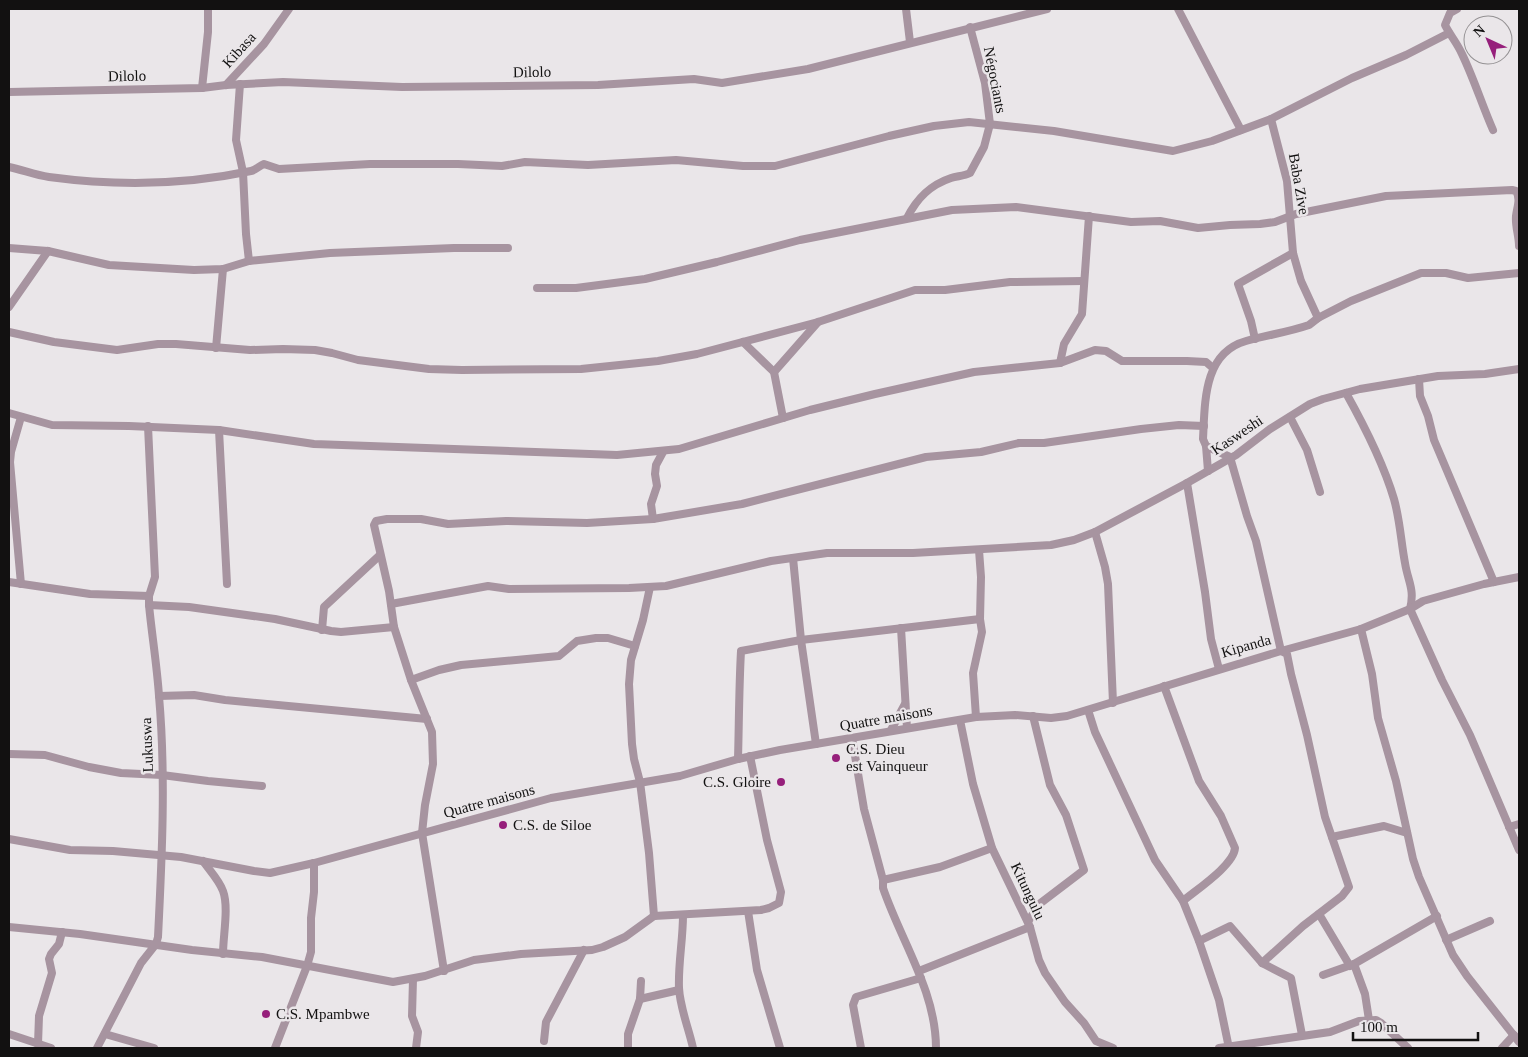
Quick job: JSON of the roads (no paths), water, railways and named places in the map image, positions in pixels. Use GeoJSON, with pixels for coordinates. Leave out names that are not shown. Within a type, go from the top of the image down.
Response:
{"type":"FeatureCollection","features":[{"type":"Feature","properties":{"kind":"street"},"geometry":{"type":"LineString","coordinates":[[202,88],[208,32],[208,9]]}},
{"type":"Feature","properties":{"kind":"street","name":"Kibasa"},"geometry":{"type":"LineString","coordinates":[[226,85],[257,51],[289,9]]}},
{"type":"Feature","properties":{"kind":"street"},"geometry":{"type":"LineString","coordinates":[[906,9],[910,42]]}},
{"type":"Feature","properties":{"kind":"street","name":"Dilolo"},"geometry":{"type":"LineString","coordinates":[[9,92],[202,88],[283,82],[356,86],[485,86],[598,84],[694,79],[722,83],[808,69],[1047,9]]}},
{"type":"Feature","properties":{"kind":"street"},"geometry":{"type":"LineString","coordinates":[[1178,9],[1241,130]]}},
{"type":"Feature","properties":{"kind":"street"},"geometry":{"type":"LineString","coordinates":[[1457,9],[1450,13],[1445,20],[1445,25],[1463,56],[1493,130]]}},
{"type":"Feature","properties":{"kind":"street","name":"Négociants"},"geometry":{"type":"LineString","coordinates":[[907,218],[918,201],[931,187],[937,183],[970,172],[984,147],[990,124],[985,83],[970,27]]}},
{"type":"Feature","properties":{"kind":"street"},"geometry":{"type":"LineString","coordinates":[[9,167],[51,178],[107,182],[190,182],[253,171],[264,164],[279,168],[370,164],[502,166],[525,162],[588,165],[676,160],[744,166],[776,166],[889,136],[934,126],[969,122],[1054,131],[1174,151],[1212,141],[1271,119],[1352,78],[1406,55],[1449,33]]}},
{"type":"Feature","properties":{"kind":"street"},"geometry":{"type":"LineString","coordinates":[[240,84],[236,140],[243,172],[249,261]]}},
{"type":"Feature","properties":{"kind":"street","name":"Baba Zive"},"geometry":{"type":"LineString","coordinates":[[1271,119],[1284,166],[1291,215],[1293,254],[1301,281],[1318,318]]}},
{"type":"Feature","properties":{"kind":"street"},"geometry":{"type":"LineString","coordinates":[[537,288],[576,288],[645,279],[800,240],[907,218],[952,210],[997,207],[1051,210],[1131,222],[1160,221],[1198,228],[1275,222],[1291,215],[1386,196],[1512,190],[1516,191],[1519,195],[1516,215],[1519,246]]}},
{"type":"Feature","properties":{"kind":"street"},"geometry":{"type":"LineString","coordinates":[[1060,363],[1064,344],[1082,314],[1084,305],[1088,216]]}},
{"type":"Feature","properties":{"kind":"street"},"geometry":{"type":"LineString","coordinates":[[9,248],[48,251],[109,265],[164,270],[222,269],[249,261],[368,250],[508,248]]}},
{"type":"Feature","properties":{"kind":"street"},"geometry":{"type":"LineString","coordinates":[[9,307],[48,251]]}},
{"type":"Feature","properties":{"kind":"street"},"geometry":{"type":"LineString","coordinates":[[1254,339],[1251,321],[1238,284],[1293,254]]}},
{"type":"Feature","properties":{"kind":"street"},"geometry":{"type":"LineString","coordinates":[[216,348],[222,269]]}},
{"type":"Feature","properties":{"kind":"street"},"geometry":{"type":"LineString","coordinates":[[1208,471],[1206,446],[1203,439],[1208,381],[1220,356],[1227,350],[1241,342],[1310,325],[1318,318],[1351,301],[1421,273],[1446,273],[1468,278],[1519,273]]}},
{"type":"Feature","properties":{"kind":"street"},"geometry":{"type":"LineString","coordinates":[[9,332],[54,342],[118,350],[166,344],[250,350],[315,350],[358,360],[428,368],[529,370],[580,368],[658,361],[697,354],[818,322],[915,290],[945,290],[1010,282],[1084,281]]}},
{"type":"Feature","properties":{"kind":"street"},"geometry":{"type":"LineString","coordinates":[[774,372],[818,322]]}},
{"type":"Feature","properties":{"kind":"street"},"geometry":{"type":"LineString","coordinates":[[743,342],[774,372],[783,418]]}},
{"type":"Feature","properties":{"kind":"street"},"geometry":{"type":"LineString","coordinates":[[9,413],[52,425],[148,426],[218,430],[322,445],[602,455],[663,452],[679,449],[810,410],[950,376],[1060,363],[1099,350],[1106,351],[1122,361],[1206,362],[1213,368]]}},
{"type":"Feature","properties":{"kind":"street","name":"Kasweshi"},"geometry":{"type":"LineString","coordinates":[[391,604],[488,586],[509,589],[666,586],[716,573],[827,553],[904,554],[1051,545],[1074,540],[1095,532],[1187,483],[1236,455],[1270,429],[1310,404],[1346,393],[1419,379],[1438,376],[1485,374],[1519,369]]}},
{"type":"Feature","properties":{"kind":"street"},"geometry":{"type":"LineString","coordinates":[[1419,379],[1420,396],[1428,416],[1434,440],[1494,582]]}},
{"type":"Feature","properties":{"kind":"street"},"geometry":{"type":"LineString","coordinates":[[1346,393],[1361,420],[1394,499],[1413,596],[1410,608],[1442,680],[1470,735],[1519,850]]}},
{"type":"Feature","properties":{"kind":"street"},"geometry":{"type":"LineString","coordinates":[[21,417],[10,462],[21,584]]}},
{"type":"Feature","properties":{"kind":"street"},"geometry":{"type":"LineString","coordinates":[[1290,417],[1307,450],[1320,492]]}},
{"type":"Feature","properties":{"kind":"street"},"geometry":{"type":"LineString","coordinates":[[444,971],[422,832],[433,764],[432,732],[411,680],[394,627],[374,523],[379,520],[421,519],[448,524],[653,519],[742,504],[926,457],[981,452],[1019,443],[1044,443],[1141,429],[1179,425],[1204,426]]}},
{"type":"Feature","properties":{"kind":"street","name":"Lukuswa"},"geometry":{"type":"LineString","coordinates":[[148,426],[155,577],[149,596],[149,605],[159,696],[162,775],[162,857],[158,938],[156,944]]}},
{"type":"Feature","properties":{"kind":"street"},"geometry":{"type":"LineString","coordinates":[[218,430],[227,584]]}},
{"type":"Feature","properties":{"kind":"street"},"geometry":{"type":"LineString","coordinates":[[1206,446],[1230,457],[1243,499],[1246,516],[1256,541],[1280,651],[1287,654],[1325,817],[1349,887],[1342,896],[1303,926],[1262,963]]}},
{"type":"Feature","properties":{"kind":"street"},"geometry":{"type":"LineString","coordinates":[[653,519],[651,504],[657,486],[656,465],[663,452]]}},
{"type":"Feature","properties":{"kind":"street"},"geometry":{"type":"LineString","coordinates":[[1187,483],[1206,592],[1211,639],[1220,669]]}},
{"type":"Feature","properties":{"kind":"street"},"geometry":{"type":"LineString","coordinates":[[1095,532],[1108,584],[1113,703]]}},
{"type":"Feature","properties":{"kind":"street"},"geometry":{"type":"LineString","coordinates":[[976,717],[973,673],[982,632],[980,619],[981,577],[979,550]]}},
{"type":"Feature","properties":{"kind":"street"},"geometry":{"type":"LineString","coordinates":[[322,630],[324,607],[380,555]]}},
{"type":"Feature","properties":{"kind":"street"},"geometry":{"type":"LineString","coordinates":[[793,558],[801,640],[816,744]]}},
{"type":"Feature","properties":{"kind":"street","name":"Kipanda"},"geometry":{"type":"LineString","coordinates":[[976,717],[1033,716],[1051,718],[1088,710],[1280,651],[1361,629],[1423,601],[1519,577]]}},
{"type":"Feature","properties":{"kind":"street"},"geometry":{"type":"LineString","coordinates":[[9,582],[82,593],[149,596]]}},
{"type":"Feature","properties":{"kind":"street"},"geometry":{"type":"LineString","coordinates":[[650,587],[643,620],[631,660],[630,684],[633,751],[640,782],[649,853],[654,916]]}},
{"type":"Feature","properties":{"kind":"street"},"geometry":{"type":"LineString","coordinates":[[149,605],[189,607],[275,619],[322,630],[341,632],[394,627]]}},
{"type":"Feature","properties":{"kind":"street"},"geometry":{"type":"LineString","coordinates":[[738,759],[741,651],[801,640],[980,619]]}},
{"type":"Feature","properties":{"kind":"street"},"geometry":{"type":"LineString","coordinates":[[901,628],[907,728]]}},
{"type":"Feature","properties":{"kind":"street"},"geometry":{"type":"LineString","coordinates":[[1361,629],[1372,674],[1378,718],[1396,781],[1419,878],[1437,916],[1452,955],[1466,976],[1517,1038],[1502,1048]]}},
{"type":"Feature","properties":{"kind":"street"},"geometry":{"type":"LineString","coordinates":[[411,680],[439,670],[461,665],[559,656],[577,641],[596,638],[608,638],[635,646]]}},
{"type":"Feature","properties":{"kind":"street"},"geometry":{"type":"LineString","coordinates":[[1164,686],[1199,781],[1221,816],[1235,848],[1235,852],[1230,860],[1183,900]]}},
{"type":"Feature","properties":{"kind":"street"},"geometry":{"type":"LineString","coordinates":[[159,696],[194,694],[225,700],[428,719]]}},
{"type":"Feature","properties":{"kind":"street"},"geometry":{"type":"LineString","coordinates":[[891,730],[906,704]]}},
{"type":"Feature","properties":{"kind":"street"},"geometry":{"type":"LineString","coordinates":[[1088,710],[1095,732],[1155,860],[1183,900],[1219,1000],[1229,1048]]}},
{"type":"Feature","properties":{"kind":"street"},"geometry":{"type":"LineString","coordinates":[[861,1048],[853,1005],[856,996],[920,975],[1029,924],[1038,905],[1084,870],[1066,815],[1050,785],[1033,716]]}},
{"type":"Feature","properties":{"kind":"street","name":"Quatre maisons"},"geometry":{"type":"LineString","coordinates":[[9,839],[70,850],[114,851],[162,857],[181,857],[270,873],[314,863],[551,798],[686,775],[750,756],[891,730],[976,717]]}},
{"type":"Feature","properties":{"kind":"street","name":"Kitungulu"},"geometry":{"type":"LineString","coordinates":[[960,720],[973,784],[992,848],[1029,924],[1039,960],[1045,973],[1064,1002],[1084,1023],[1096,1041],[1101,1046],[1113,1048]]}},
{"type":"Feature","properties":{"kind":"street"},"geometry":{"type":"LineString","coordinates":[[852,738],[864,809],[883,880],[883,888],[920,975],[935,1024],[936,1048]]}},
{"type":"Feature","properties":{"kind":"street"},"geometry":{"type":"LineString","coordinates":[[9,754],[45,755],[121,773],[162,775],[262,786]]}},
{"type":"Feature","properties":{"kind":"street"},"geometry":{"type":"LineString","coordinates":[[9,927],[62,932],[223,954],[262,957],[386,981],[412,979],[480,960],[522,954],[603,947],[616,942],[654,916],[748,911],[777,905],[781,895],[767,840],[750,756]]}},
{"type":"Feature","properties":{"kind":"street"},"geometry":{"type":"LineString","coordinates":[[1509,827],[1519,824]]}},
{"type":"Feature","properties":{"kind":"street"},"geometry":{"type":"LineString","coordinates":[[1332,837],[1384,826],[1407,833]]}},
{"type":"Feature","properties":{"kind":"street"},"geometry":{"type":"LineString","coordinates":[[883,880],[940,867],[992,848]]}},
{"type":"Feature","properties":{"kind":"street"},"geometry":{"type":"LineString","coordinates":[[203,861],[219,883],[225,901],[223,954]]}},
{"type":"Feature","properties":{"kind":"street"},"geometry":{"type":"LineString","coordinates":[[275,1048],[311,952],[314,863]]}},
{"type":"Feature","properties":{"kind":"street"},"geometry":{"type":"LineString","coordinates":[[748,911],[757,970],[780,1048]]}},
{"type":"Feature","properties":{"kind":"street"},"geometry":{"type":"LineString","coordinates":[[1320,914],[1352,965],[1365,994],[1369,1020]]}},
{"type":"Feature","properties":{"kind":"street"},"geometry":{"type":"LineString","coordinates":[[683,915],[679,990],[693,1048]]}},
{"type":"Feature","properties":{"kind":"street"},"geometry":{"type":"LineString","coordinates":[[1323,975],[1352,965],[1437,916]]}},
{"type":"Feature","properties":{"kind":"street"},"geometry":{"type":"LineString","coordinates":[[1446,940],[1490,921]]}},
{"type":"Feature","properties":{"kind":"street"},"geometry":{"type":"LineString","coordinates":[[1199,941],[1230,926],[1262,963],[1291,978],[1302,1035]]}},
{"type":"Feature","properties":{"kind":"street"},"geometry":{"type":"LineString","coordinates":[[38,1044],[39,1016],[52,973],[49,959],[59,944],[62,932]]}},
{"type":"Feature","properties":{"kind":"street"},"geometry":{"type":"LineString","coordinates":[[97,1048],[144,957],[156,944]]}},
{"type":"Feature","properties":{"kind":"street"},"geometry":{"type":"LineString","coordinates":[[544,1041],[546,1022],[584,950]]}},
{"type":"Feature","properties":{"kind":"street"},"geometry":{"type":"LineString","coordinates":[[412,979],[412,1016],[418,1032],[416,1048]]}},
{"type":"Feature","properties":{"kind":"street"},"geometry":{"type":"LineString","coordinates":[[628,1048],[628,1034],[640,999],[641,982]]}},
{"type":"Feature","properties":{"kind":"street"},"geometry":{"type":"LineString","coordinates":[[640,999],[679,990]]}},
{"type":"Feature","properties":{"kind":"street"},"geometry":{"type":"LineString","coordinates":[[1219,1048],[1330,1032],[1359,1021],[1369,1020],[1376,1020],[1381,1023],[1408,1048]]}},
{"type":"Feature","properties":{"kind":"street"},"geometry":{"type":"LineString","coordinates":[[9,1034],[51,1048]]}},
{"type":"Feature","properties":{"kind":"street"},"geometry":{"type":"LineString","coordinates":[[105,1034],[154,1048]]}},
{"type":"Feature","properties":{"kind":"place","name":"C.S. Dieu est Vainqueur"},"geometry":{"type":"Point","coordinates":[836,758]}},
{"type":"Feature","properties":{"kind":"place","name":"C.S. Gloire"},"geometry":{"type":"Point","coordinates":[781,782]}},
{"type":"Feature","properties":{"kind":"place","name":"C.S. de Siloe"},"geometry":{"type":"Point","coordinates":[503,825]}},
{"type":"Feature","properties":{"kind":"place","name":"C.S. Mpambwe"},"geometry":{"type":"Point","coordinates":[266,1014]}}]}
